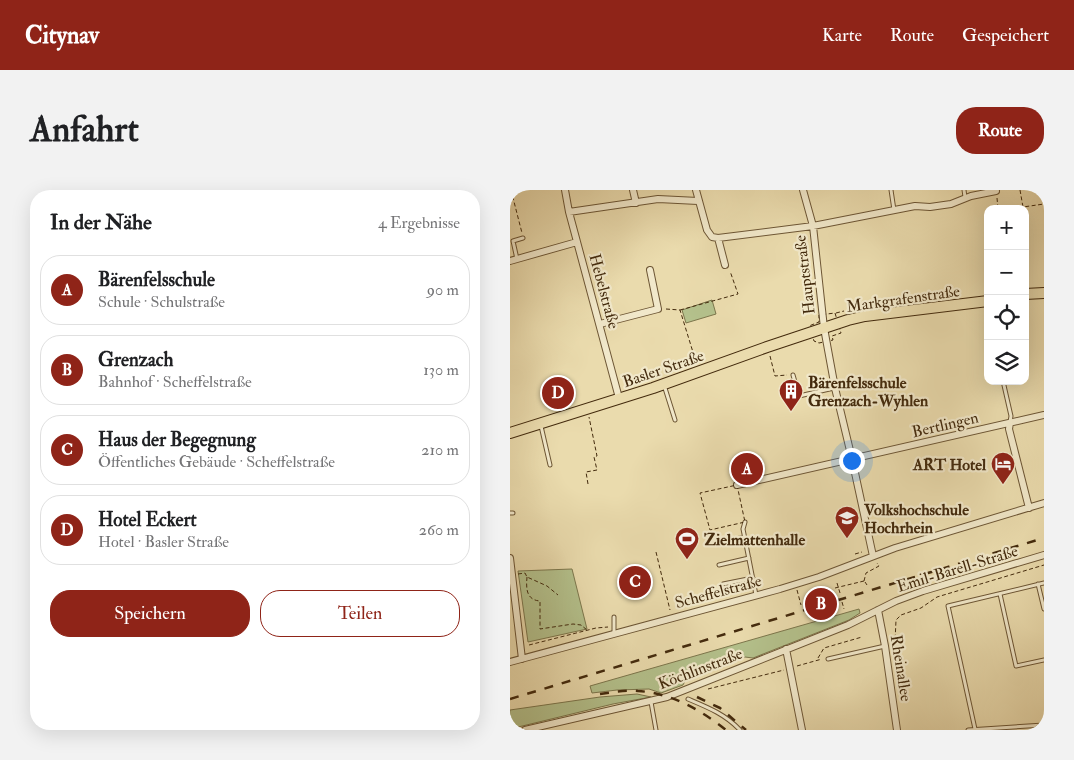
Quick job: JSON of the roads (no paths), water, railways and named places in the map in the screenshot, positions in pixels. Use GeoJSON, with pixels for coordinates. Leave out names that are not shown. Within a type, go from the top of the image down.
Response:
{"type":"FeatureCollection","features":[{"type":"Feature","properties":{"kind":"main road"},"geometry":{"type":"LineString","coordinates":[[1029,294],[1044,293]]}},
{"type":"Feature","properties":{"kind":"main road","name":"Markgrafenstraße"},"geometry":{"type":"LineString","coordinates":[[824,328],[865,316],[984,304]]}},
{"type":"Feature","properties":{"kind":"main road","name":"Basler Straße"},"geometry":{"type":"LineString","coordinates":[[510,432],[664,384],[824,328]]}},
{"type":"Feature","properties":{"kind":"street","name":"Hebelstraße"},"geometry":{"type":"LineString","coordinates":[[566,190],[569,212],[619,398]]}},
{"type":"Feature","properties":{"kind":"street"},"geometry":{"type":"LineString","coordinates":[[634,190],[636,202]]}},
{"type":"Feature","properties":{"kind":"street"},"geometry":{"type":"LineString","coordinates":[[696,190],[709,235],[718,238],[826,225],[894,210],[916,206],[930,207],[951,204],[965,198],[996,194]]}},
{"type":"Feature","properties":{"kind":"street","name":"Hauptstraße"},"geometry":{"type":"LineString","coordinates":[[803,190],[820,258],[824,328],[835,388],[872,556]]}},
{"type":"Feature","properties":{"kind":"street"},"geometry":{"type":"LineString","coordinates":[[569,212],[658,199],[698,201]]}},
{"type":"Feature","properties":{"kind":"street"},"geometry":{"type":"LineString","coordinates":[[718,238],[725,265]]}},
{"type":"Feature","properties":{"kind":"street"},"geometry":{"type":"LineString","coordinates":[[513,260],[577,242]]}},
{"type":"Feature","properties":{"kind":"street"},"geometry":{"type":"LineString","coordinates":[[600,324],[658,309],[650,270]]}},
{"type":"Feature","properties":{"kind":"street","name":"Bertlingen"},"geometry":{"type":"LineString","coordinates":[[736,485],[1044,415]]}},
{"type":"Feature","properties":{"kind":"street"},"geometry":{"type":"LineString","coordinates":[[1010,423],[1009,429],[1029,508]]}},
{"type":"Feature","properties":{"kind":"street","name":"Scheffelstraße"},"geometry":{"type":"LineString","coordinates":[[510,662],[614,632],[757,596],[819,577],[872,556],[1044,503]]}},
{"type":"Feature","properties":{"kind":"street","name":"Emil-Barell-Straße"},"geometry":{"type":"LineString","coordinates":[[878,610],[923,591],[1044,555]]}},
{"type":"Feature","properties":{"kind":"street"},"geometry":{"type":"LineString","coordinates":[[510,558],[522,659]]}},
{"type":"Feature","properties":{"kind":"street","name":"Rheinallee"},"geometry":{"type":"LineString","coordinates":[[878,610],[897,730]]}},
{"type":"Feature","properties":{"kind":"street","name":"Köchlinstraße"},"geometry":{"type":"LineString","coordinates":[[525,730],[578,716],[667,697],[848,625],[878,610]]}},
{"type":"Feature","properties":{"kind":"street"},"geometry":{"type":"LineString","coordinates":[[786,649],[802,730]]}},
{"type":"Feature","properties":{"kind":"lane"},"geometry":{"type":"LineString","coordinates":[[891,190],[894,210]]}},
{"type":"Feature","properties":{"kind":"lane"},"geometry":{"type":"LineString","coordinates":[[964,190],[965,198]]}},
{"type":"Feature","properties":{"kind":"lane"},"geometry":{"type":"LineString","coordinates":[[513,260],[513,241],[523,238]]}},
{"type":"Feature","properties":{"kind":"lane"},"geometry":{"type":"LineString","coordinates":[[793,374],[800,396],[835,388]]}},
{"type":"Feature","properties":{"kind":"lane"},"geometry":{"type":"LineString","coordinates":[[664,384],[675,420]]}},
{"type":"Feature","properties":{"kind":"lane"},"geometry":{"type":"LineString","coordinates":[[1004,385],[1011,416],[1010,423]]}},
{"type":"Feature","properties":{"kind":"lane"},"geometry":{"type":"LineString","coordinates":[[540,423],[550,465]]}},
{"type":"Feature","properties":{"kind":"lane"},"geometry":{"type":"LineString","coordinates":[[745,522],[743,529],[757,596]]}},
{"type":"Feature","properties":{"kind":"lane"},"geometry":{"type":"LineString","coordinates":[[714,544],[745,537]]}},
{"type":"Feature","properties":{"kind":"lane"},"geometry":{"type":"LineString","coordinates":[[719,565],[749,558]]}},
{"type":"Feature","properties":{"kind":"lane"},"geometry":{"type":"LineString","coordinates":[[723,584],[753,578]]}},
{"type":"Feature","properties":{"kind":"lane"},"geometry":{"type":"LineString","coordinates":[[975,729],[948,606],[1044,583]]}},
{"type":"Feature","properties":{"kind":"lane"},"geometry":{"type":"LineString","coordinates":[[1038,584],[1044,609]]}},
{"type":"Feature","properties":{"kind":"lane"},"geometry":{"type":"LineString","coordinates":[[1000,594],[1016,666],[1044,660]]}},
{"type":"Feature","properties":{"kind":"lane"},"geometry":{"type":"LineString","coordinates":[[614,617],[614,632]]}},
{"type":"Feature","properties":{"kind":"lane","name":"Rheinallee"},"geometry":{"type":"LineString","coordinates":[[828,659],[885,646]]}},
{"type":"Feature","properties":{"kind":"lane"},"geometry":{"type":"LineString","coordinates":[[688,699],[713,709],[740,730]]}},
{"type":"Feature","properties":{"kind":"lane"},"geometry":{"type":"LineString","coordinates":[[650,701],[656,730]]}},
{"type":"Feature","properties":{"kind":"lane"},"geometry":{"type":"LineString","coordinates":[[968,730],[1044,725]]}},
{"type":"Feature","properties":{"kind":"railway"},"geometry":{"type":"LineString","coordinates":[[510,699],[1044,538]]}},
{"type":"Feature","properties":{"kind":"railway"},"geometry":{"type":"LineString","coordinates":[[600,694],[633,691],[662,695],[696,709],[726,730]]}},
{"type":"Feature","properties":{"kind":"railway"},"geometry":{"type":"LineString","coordinates":[[697,697],[720,708],[746,730]]}},
{"type":"Feature","properties":{"kind":"place","name":"Hotel Eckert"},"geometry":{"type":"Point","coordinates":[558,393]}},
{"type":"Feature","properties":{"kind":"place","name":"Bärenfelsschule Grenzach-Wyhlen"},"geometry":{"type":"Point","coordinates":[791,412]}},
{"type":"Feature","properties":{"kind":"place","name":"Bärenfelsschule"},"geometry":{"type":"Point","coordinates":[747,469]}},
{"type":"Feature","properties":{"kind":"place","name":"ART Hotel"},"geometry":{"type":"Point","coordinates":[1003,485]}},
{"type":"Feature","properties":{"kind":"place","name":"Volkshochschule Hochrhein"},"geometry":{"type":"Point","coordinates":[847,539]}},
{"type":"Feature","properties":{"kind":"place","name":"Zielmattenhalle"},"geometry":{"type":"Point","coordinates":[687,560]}},
{"type":"Feature","properties":{"kind":"place","name":"Haus der Begegnung"},"geometry":{"type":"Point","coordinates":[635,582]}},
{"type":"Feature","properties":{"kind":"place","name":"Grenzach"},"geometry":{"type":"Point","coordinates":[821,604]}}]}
